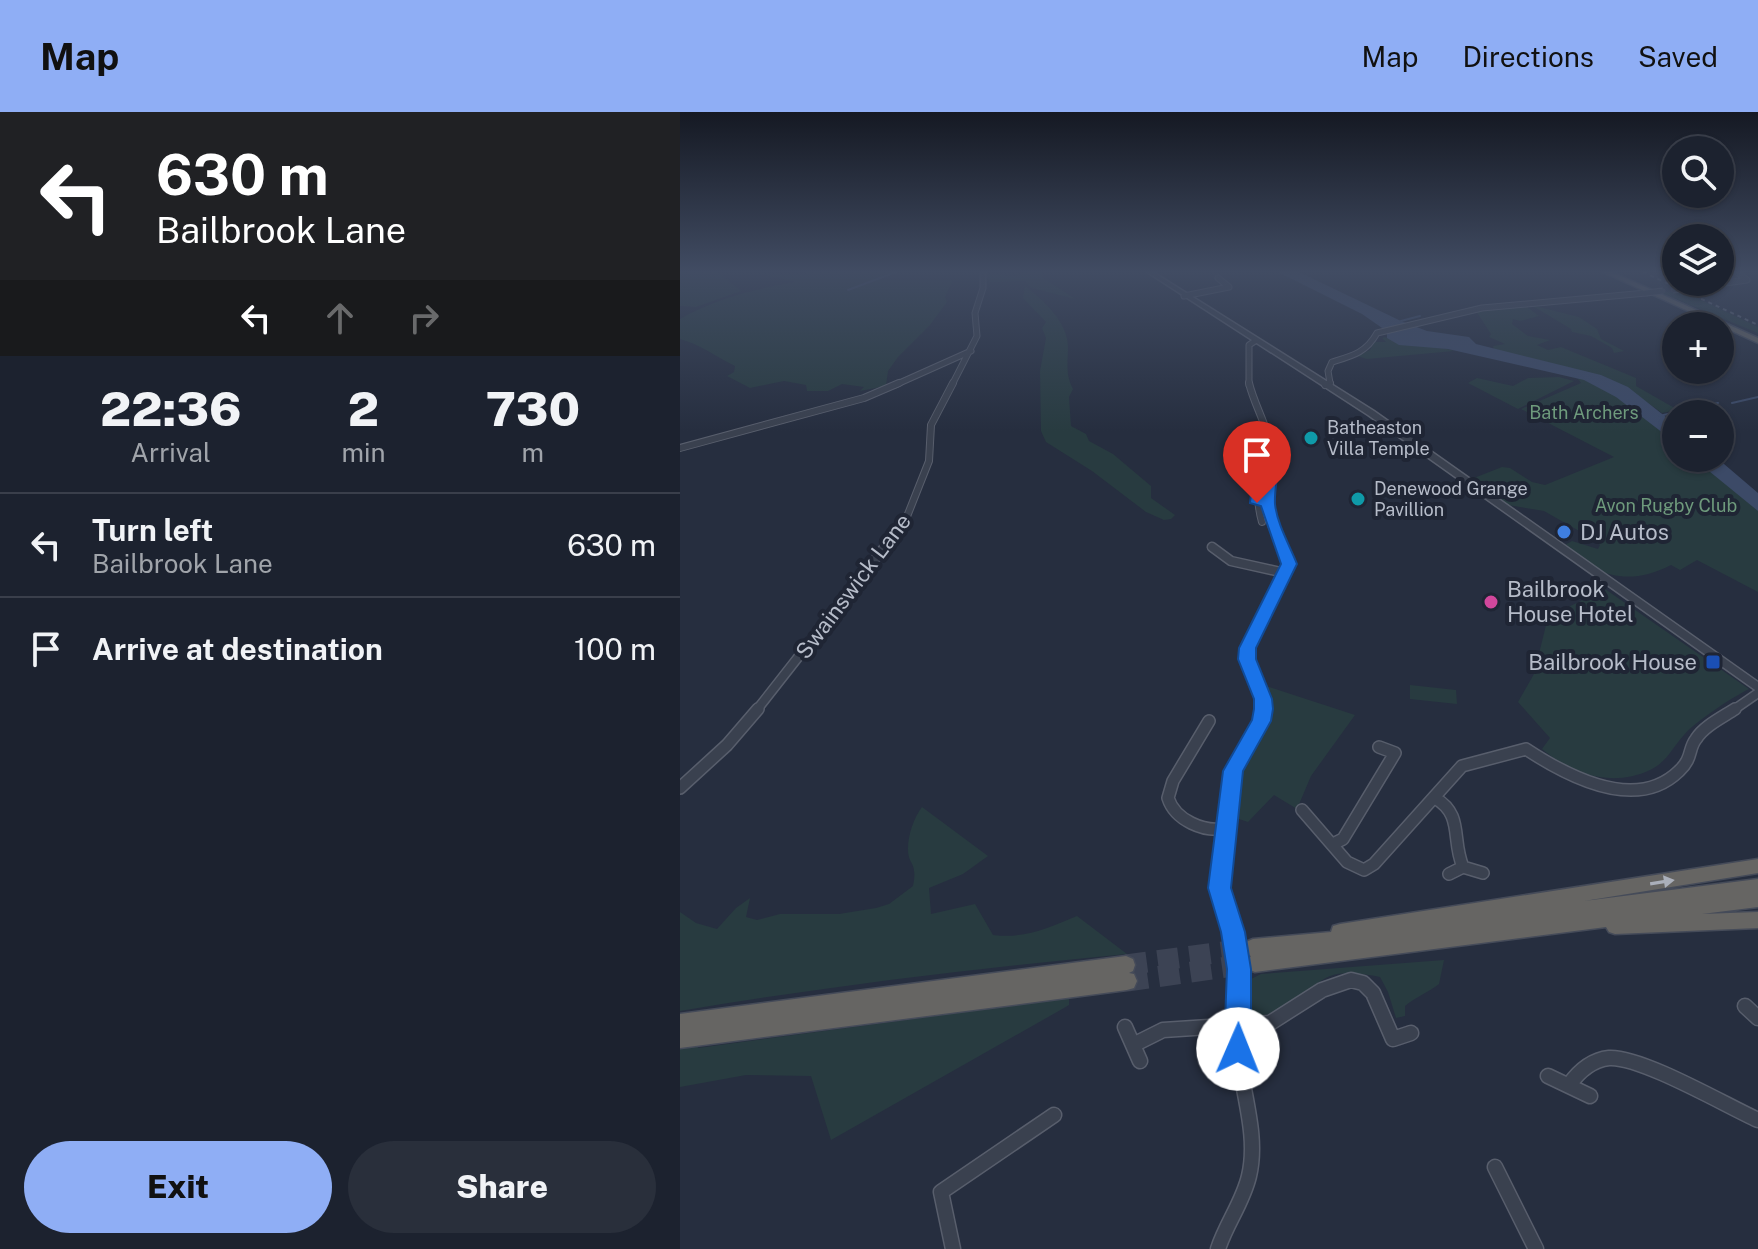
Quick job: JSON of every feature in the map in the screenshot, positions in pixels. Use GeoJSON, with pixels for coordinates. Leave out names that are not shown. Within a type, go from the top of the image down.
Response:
{"type":"FeatureCollection","features":[{"type":"Feature","properties":{"kind":"highway"},"geometry":{"type":"LineString","coordinates":[[1725,325],[1758,340]]}},
{"type":"Feature","properties":{"kind":"highway"},"geometry":{"type":"LineString","coordinates":[[1726,325],[1758,340]]}},
{"type":"Feature","properties":{"kind":"highway"},"geometry":{"type":"LineString","coordinates":[[1758,866],[1328,934],[1254,956],[1486,933],[1758,899]]}},
{"type":"Feature","properties":{"kind":"highway"},"geometry":{"type":"LineString","coordinates":[[1297,943],[1353,939],[1758,887]]}},
{"type":"Feature","properties":{"kind":"highway"},"geometry":{"type":"LineString","coordinates":[[1486,933],[1758,920]]}},
{"type":"Feature","properties":{"kind":"highway"},"geometry":{"type":"LineString","coordinates":[[680,1024],[1127,973],[680,1038]]}},
{"type":"Feature","properties":{"kind":"street"},"geometry":{"type":"LineString","coordinates":[[680,448],[858,400],[971,351],[978,325]]}},
{"type":"Feature","properties":{"kind":"street"},"geometry":{"type":"LineString","coordinates":[[1231,325],[1409,439],[1495,504],[1758,690],[1697,738],[1692,756],[1676,775],[1658,783],[1618,788],[1593,784],[1548,764],[1526,749],[1510,756],[1477,759],[1462,766],[1371,868],[1364,870],[1353,866],[1302,810]]}},
{"type":"Feature","properties":{"kind":"street"},"geometry":{"type":"LineString","coordinates":[[1325,385],[1330,383],[1328,369],[1332,362],[1355,356],[1370,346],[1375,335],[1414,325]]}},
{"type":"Feature","properties":{"kind":"street"},"geometry":{"type":"LineString","coordinates":[[1255,341],[1249,345],[1247,375],[1254,405],[1270,444],[1254,462],[1259,485],[1257,506],[1262,522]]}},
{"type":"Feature","properties":{"kind":"street","name":"Swainswick Lane"},"geometry":{"type":"LineString","coordinates":[[680,788],[727,745],[759,708],[906,519],[929,461],[931,425],[971,351]]}},
{"type":"Feature","properties":{"kind":"street"},"geometry":{"type":"LineString","coordinates":[[1218,1249],[1225,1225],[1248,1181],[1251,1164],[1250,1123],[1238,1049],[1239,969],[1233,932],[1220,888],[1226,828],[1232,802],[1233,771],[1261,721],[1264,709],[1247,659],[1247,648],[1289,559],[1269,513],[1272,476],[1270,460],[1264,453]]}},
{"type":"Feature","properties":{"kind":"street"},"geometry":{"type":"LineString","coordinates":[[1212,547],[1220,556],[1231,561],[1285,573]]}},
{"type":"Feature","properties":{"kind":"street"},"geometry":{"type":"LineString","coordinates":[[1209,721],[1189,756],[1169,782],[1168,794],[1172,806],[1188,821],[1214,831],[1226,828]]}},
{"type":"Feature","properties":{"kind":"street"},"geometry":{"type":"LineString","coordinates":[[1333,844],[1343,839],[1395,753],[1379,747]]}},
{"type":"Feature","properties":{"kind":"street"},"geometry":{"type":"LineString","coordinates":[[1435,798],[1449,805],[1456,816],[1454,845],[1463,867]]}},
{"type":"Feature","properties":{"kind":"street"},"geometry":{"type":"LineString","coordinates":[[1449,874],[1463,867],[1483,873]]}},
{"type":"Feature","properties":{"kind":"street"},"geometry":{"type":"LineString","coordinates":[[1133,1045],[1163,1030],[1260,1025],[1279,1021],[1322,989],[1336,982],[1349,981],[1363,983],[1373,992],[1383,1027],[1393,1039],[1411,1033]]}},
{"type":"Feature","properties":{"kind":"street"},"geometry":{"type":"LineString","coordinates":[[1745,1006],[1758,1018]]}},
{"type":"Feature","properties":{"kind":"street"},"geometry":{"type":"LineString","coordinates":[[1125,1027],[1140,1061]]}},
{"type":"Feature","properties":{"kind":"street"},"geometry":{"type":"LineString","coordinates":[[1569,1085],[1588,1063],[1607,1057],[1628,1059],[1758,1120]]}},
{"type":"Feature","properties":{"kind":"street"},"geometry":{"type":"LineString","coordinates":[[1548,1076],[1590,1096]]}},
{"type":"Feature","properties":{"kind":"street"},"geometry":{"type":"LineString","coordinates":[[953,1249],[941,1192],[1054,1115]]}},
{"type":"Feature","properties":{"kind":"street"},"geometry":{"type":"LineString","coordinates":[[1495,1167],[1536,1249]]}},
{"type":"Feature","properties":{"kind":"green space"},"geometry":{"type":"Polygon","coordinates":[[[680,325],[930,325],[898,357],[888,371],[886,386],[860,391],[864,387],[842,384],[828,391],[807,391],[806,385],[784,381],[750,388],[727,376],[734,372],[735,366],[680,339],[680,325]]]}},
{"type":"Feature","properties":{"kind":"green space"},"geometry":{"type":"Polygon","coordinates":[[[1044,325],[1062,325],[1067,338],[1068,373],[1073,389],[1069,397],[1071,426],[1086,434],[1089,441],[1113,454],[1151,486],[1151,498],[1175,515],[1171,519],[1164,520],[1146,512],[1092,471],[1046,442],[1041,431],[1040,371],[1046,338],[1044,325]]]}},
{"type":"Feature","properties":{"kind":"green space"},"geometry":{"type":"Polygon","coordinates":[[[1485,325],[1513,325],[1528,336],[1550,340],[1537,345],[1548,350],[1561,347],[1636,378],[1636,386],[1662,401],[1662,413],[1628,389],[1494,349],[1493,346],[1505,344],[1489,337],[1491,334],[1485,325]]]}},
{"type":"Feature","properties":{"kind":"green space"},"geometry":{"type":"Polygon","coordinates":[[[1564,325],[1591,325],[1597,329],[1601,339],[1624,351],[1614,353],[1612,348],[1591,336],[1572,332],[1564,325]]]}},
{"type":"Feature","properties":{"kind":"green space"},"geometry":{"type":"Polygon","coordinates":[[[1739,325],[1754,325],[1758,327],[1758,333],[1739,325]]]}},
{"type":"Feature","properties":{"kind":"green space"},"geometry":{"type":"Polygon","coordinates":[[[1382,338],[1454,351],[1367,359],[1357,356],[1370,350],[1374,342],[1386,342],[1382,338]]]}},
{"type":"Feature","properties":{"kind":"green space"},"geometry":{"type":"Polygon","coordinates":[[[1576,376],[1602,386],[1662,429],[1662,472],[1715,472],[1758,507],[1758,592],[1697,560],[1680,570],[1671,565],[1656,572],[1628,577],[1601,571],[1565,545],[1572,541],[1598,549],[1600,545],[1595,540],[1544,511],[1508,505],[1477,486],[1474,478],[1502,467],[1545,485],[1614,457],[1521,409],[1581,383],[1576,376]]]}},
{"type":"Feature","properties":{"kind":"green space"},"geometry":{"type":"Polygon","coordinates":[[[1559,377],[1574,381],[1518,409],[1468,383],[1477,378],[1513,386],[1528,378],[1559,377]]]}},
{"type":"Feature","properties":{"kind":"green space"},"geometry":{"type":"Polygon","coordinates":[[[1605,589],[1749,689],[1697,723],[1656,767],[1621,778],[1593,776],[1553,758],[1542,749],[1550,738],[1518,702],[1534,674],[1548,617],[1605,589]]]}},
{"type":"Feature","properties":{"kind":"green space"},"geometry":{"type":"Polygon","coordinates":[[[1260,684],[1355,715],[1311,776],[1297,809],[1274,795],[1248,822],[1233,817],[1236,773],[1266,709],[1260,684]]]}},
{"type":"Feature","properties":{"kind":"green space"},"geometry":{"type":"Polygon","coordinates":[[[1410,685],[1456,690],[1457,704],[1410,699],[1410,685]]]}},
{"type":"Feature","properties":{"kind":"green space"},"geometry":{"type":"Polygon","coordinates":[[[922,807],[988,856],[963,874],[929,888],[931,914],[975,904],[993,935],[1005,936],[1036,932],[1077,916],[1127,954],[903,978],[680,1011],[680,912],[696,923],[717,929],[750,898],[746,917],[757,920],[780,914],[839,914],[889,904],[913,886],[914,868],[908,854],[908,843],[912,826],[922,807]]]}},
{"type":"Feature","properties":{"kind":"green space"},"geometry":{"type":"Polygon","coordinates":[[[1444,960],[1439,984],[1405,1006],[1405,1016],[1396,1018],[1380,977],[1361,974],[1330,976],[1271,1013],[1253,1013],[1249,1002],[1251,979],[1261,974],[1444,960]]]}},
{"type":"Feature","properties":{"kind":"green space"},"geometry":{"type":"Polygon","coordinates":[[[1069,998],[1069,1005],[1064,1008],[831,1140],[811,1076],[746,1075],[680,1087],[680,1048],[1069,998]]]}},
{"type":"Feature","properties":{"kind":"water"},"geometry":{"type":"Polygon","coordinates":[[[1378,325],[1412,325],[1427,331],[1469,337],[1476,344],[1601,375],[1628,387],[1662,414],[1662,432],[1616,397],[1584,380],[1448,349],[1399,345],[1383,333],[1385,330],[1378,325]]]}},
{"type":"Feature","properties":{"kind":"water"},"geometry":{"type":"Polygon","coordinates":[[[1710,472],[1733,472],[1758,493],[1758,511],[1710,472]]]}},
{"type":"Feature","properties":{"kind":"waterway"},"geometry":{"type":"LineString","coordinates":[[1734,403],[1758,397]]}},
{"type":"Feature","properties":{"kind":"tunnel"},"geometry":{"type":"LineString","coordinates":[[1126,965],[1245,949]]}},
{"type":"Feature","properties":{"kind":"tunnel"},"geometry":{"type":"LineString","coordinates":[[1127,981],[1247,964]]}},
{"type":"Feature","properties":{"kind":"place","name":"Batheaston Villa Temple"},"geometry":{"type":"Point","coordinates":[1311,438]}},
{"type":"Feature","properties":{"kind":"place","name":"Denewood Grange Pavillion"},"geometry":{"type":"Point","coordinates":[1358,499]}},
{"type":"Feature","properties":{"kind":"place","name":"DJ Autos"},"geometry":{"type":"Point","coordinates":[1564,532]}},
{"type":"Feature","properties":{"kind":"place","name":"Bailbrook House Hotel"},"geometry":{"type":"Point","coordinates":[1491,602]}},
{"type":"Feature","properties":{"kind":"place","name":"Bailbrook House"},"geometry":{"type":"Point","coordinates":[1713,662]}},
{"type":"Feature","properties":{"kind":"route"},"geometry":{"type":"LineString","coordinates":[[1238,1049],[1239,969],[1233,932],[1222,903],[1222,847],[1232,802],[1233,771],[1261,721],[1264,709],[1247,659],[1247,648],[1289,564],[1269,513],[1268,501],[1273,484],[1270,460],[1264,453],[1254,462],[1259,485],[1257,503]]}},
{"type":"Feature","properties":{"kind":"park label","name":"Bath Archers"},"geometry":{"type":"Point","coordinates":[1584,413]}},
{"type":"Feature","properties":{"kind":"park label","name":"Avon Rugby Club"},"geometry":{"type":"Point","coordinates":[1666,506]}}]}
